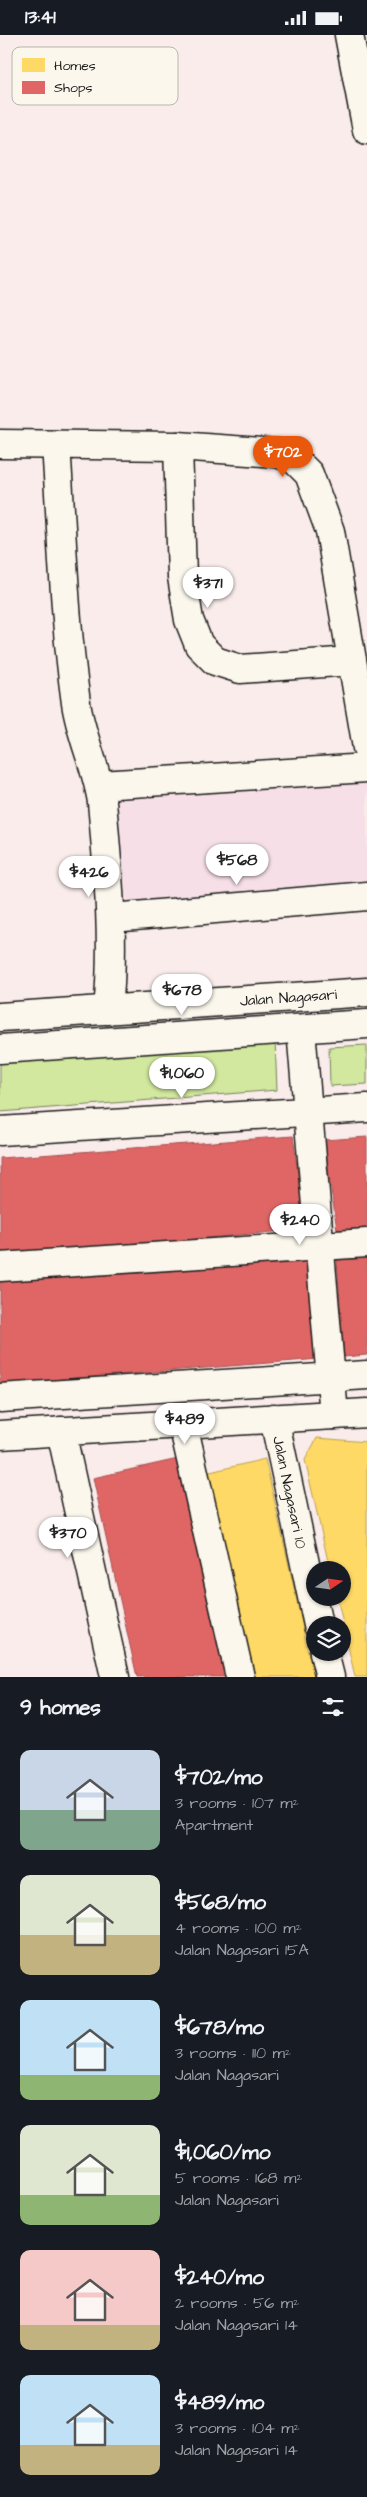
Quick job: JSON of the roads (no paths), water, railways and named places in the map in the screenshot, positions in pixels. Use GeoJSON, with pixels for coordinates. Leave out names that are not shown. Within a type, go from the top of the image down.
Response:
{"type":"FeatureCollection","features":[{"type":"Feature","properties":{"kind":"street"},"geometry":{"type":"LineString","coordinates":[[349,35],[367,130]]}},
{"type":"Feature","properties":{"kind":"street"},"geometry":{"type":"LineString","coordinates":[[0,444],[178,446],[277,453],[294,459],[309,474],[330,531],[367,748]]}},
{"type":"Feature","properties":{"kind":"street"},"geometry":{"type":"LineString","coordinates":[[56,445],[69,641],[76,704],[88,754],[100,785],[112,918],[112,964],[108,1010]]}},
{"type":"Feature","properties":{"kind":"street"},"geometry":{"type":"LineString","coordinates":[[178,446],[182,577],[189,620],[199,645],[215,661],[240,669],[352,661]]}},
{"type":"Feature","properties":{"kind":"street"},"geometry":{"type":"LineString","coordinates":[[100,785],[367,768]]}},
{"type":"Feature","properties":{"kind":"street"},"geometry":{"type":"LineString","coordinates":[[112,918],[367,896]]}},
{"type":"Feature","properties":{"kind":"street","name":"Jalan Nagasari"},"geometry":{"type":"LineString","coordinates":[[0,1017],[367,992]]}},
{"type":"Feature","properties":{"kind":"street"},"geometry":{"type":"LineString","coordinates":[[0,1049],[367,1025]]}},
{"type":"Feature","properties":{"kind":"street"},"geometry":{"type":"LineString","coordinates":[[301,1030],[307,1112],[321,1245],[334,1415]]}},
{"type":"Feature","properties":{"kind":"street"},"geometry":{"type":"LineString","coordinates":[[0,1131],[367,1108]]}},
{"type":"Feature","properties":{"kind":"street"},"geometry":{"type":"LineString","coordinates":[[0,1267],[367,1243]]}},
{"type":"Feature","properties":{"kind":"street"},"geometry":{"type":"LineString","coordinates":[[0,1398],[367,1375]]}},
{"type":"Feature","properties":{"kind":"street"},"geometry":{"type":"LineString","coordinates":[[0,1435],[367,1413]]}},
{"type":"Feature","properties":{"kind":"street","name":"Jalan Nagasari 10"},"geometry":{"type":"LineString","coordinates":[[274,1419],[316,1616]]}},
{"type":"Feature","properties":{"kind":"street"},"geometry":{"type":"LineString","coordinates":[[183,1424],[240,1677]]}},
{"type":"Feature","properties":{"kind":"street"},"geometry":{"type":"LineString","coordinates":[[61,1431],[116,1677]]}},
{"type":"Feature","properties":{"kind":"street"},"geometry":{"type":"LineString","coordinates":[[326,1661],[330,1677]]}}]}
